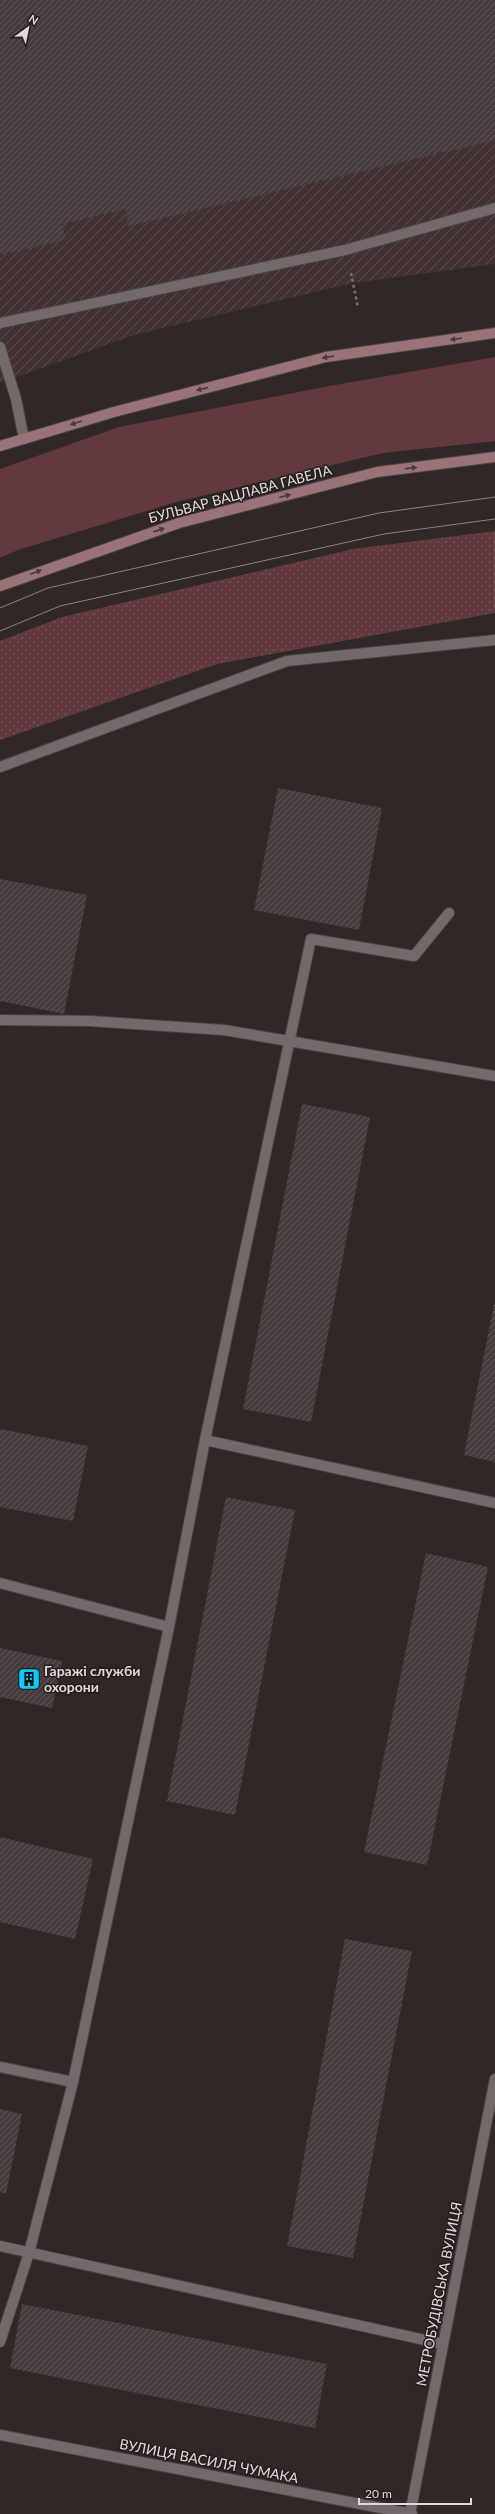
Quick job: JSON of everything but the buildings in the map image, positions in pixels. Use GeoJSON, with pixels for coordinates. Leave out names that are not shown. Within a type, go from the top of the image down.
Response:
{"type":"FeatureCollection","features":[{"type":"Feature","properties":{"kind":"main road"},"geometry":{"type":"LineString","coordinates":[[0,446],[114,412],[326,357],[495,333]]}},
{"type":"Feature","properties":{"kind":"main road","name":"БУЛЬВАР ВАЦЛАВА ГАВЕЛА"},"geometry":{"type":"LineString","coordinates":[[0,586],[187,521],[377,472],[495,457]]}},
{"type":"Feature","properties":{"kind":"street"},"geometry":{"type":"LineString","coordinates":[[0,324],[345,250],[495,208]]}},
{"type":"Feature","properties":{"kind":"street"},"geometry":{"type":"LineString","coordinates":[[0,347],[16,399],[24,439]]}},
{"type":"Feature","properties":{"kind":"street"},"geometry":{"type":"LineString","coordinates":[[0,767],[287,661],[495,640]]}},
{"type":"Feature","properties":{"kind":"street"},"geometry":{"type":"LineString","coordinates":[[0,2342],[30,2253],[73,2082],[169,1627],[205,1440],[288,1041],[311,939],[414,956],[449,913]]}},
{"type":"Feature","properties":{"kind":"street"},"geometry":{"type":"LineString","coordinates":[[0,1020],[90,1021],[224,1030],[495,1076]]}},
{"type":"Feature","properties":{"kind":"street"},"geometry":{"type":"LineString","coordinates":[[205,1440],[495,1503]]}},
{"type":"Feature","properties":{"kind":"street"},"geometry":{"type":"LineString","coordinates":[[0,1583],[169,1627]]}},
{"type":"Feature","properties":{"kind":"street"},"geometry":{"type":"LineString","coordinates":[[0,2067],[73,2082]]}},
{"type":"Feature","properties":{"kind":"street","name":"МЕТРОБУДІВСЬКА ВУЛИЦЯ"},"geometry":{"type":"LineString","coordinates":[[411,2514],[495,2079]]}},
{"type":"Feature","properties":{"kind":"street"},"geometry":{"type":"LineString","coordinates":[[0,2246],[443,2344]]}},
{"type":"Feature","properties":{"kind":"street","name":"ВУЛИЦЯ ВАСИЛЯ ЧУМАКА"},"geometry":{"type":"LineString","coordinates":[[0,2435],[411,2514]]}},
{"type":"Feature","properties":{"kind":"path"},"geometry":{"type":"LineString","coordinates":[[345,250],[358,308]]}},
{"type":"Feature","properties":{"kind":"shaded area"},"geometry":{"type":"Polygon","coordinates":[[[0,0],[495,0],[495,264],[353,283],[134,335],[0,383],[0,0]]]}},
{"type":"Feature","properties":{"kind":"shaded area"},"geometry":{"type":"Polygon","coordinates":[[[495,357],[495,441],[383,453],[176,502],[18,550],[0,558],[0,469],[119,427],[329,386],[495,357]]]}},
{"type":"Feature","properties":{"kind":"shaded area"},"geometry":{"type":"Polygon","coordinates":[[[495,531],[495,613],[217,664],[0,740],[0,641],[62,617],[353,549],[495,531]]]}},
{"type":"Feature","properties":{"kind":"tram line"},"geometry":{"type":"LineString","coordinates":[[0,608],[48,588],[379,513],[495,497]]}},
{"type":"Feature","properties":{"kind":"tram line"},"geometry":{"type":"LineString","coordinates":[[0,631],[60,606],[384,534],[495,519]]}},
{"type":"Feature","properties":{"kind":"place","name":"Гаражі служби охорони"},"geometry":{"type":"Point","coordinates":[29,1679]}}]}
